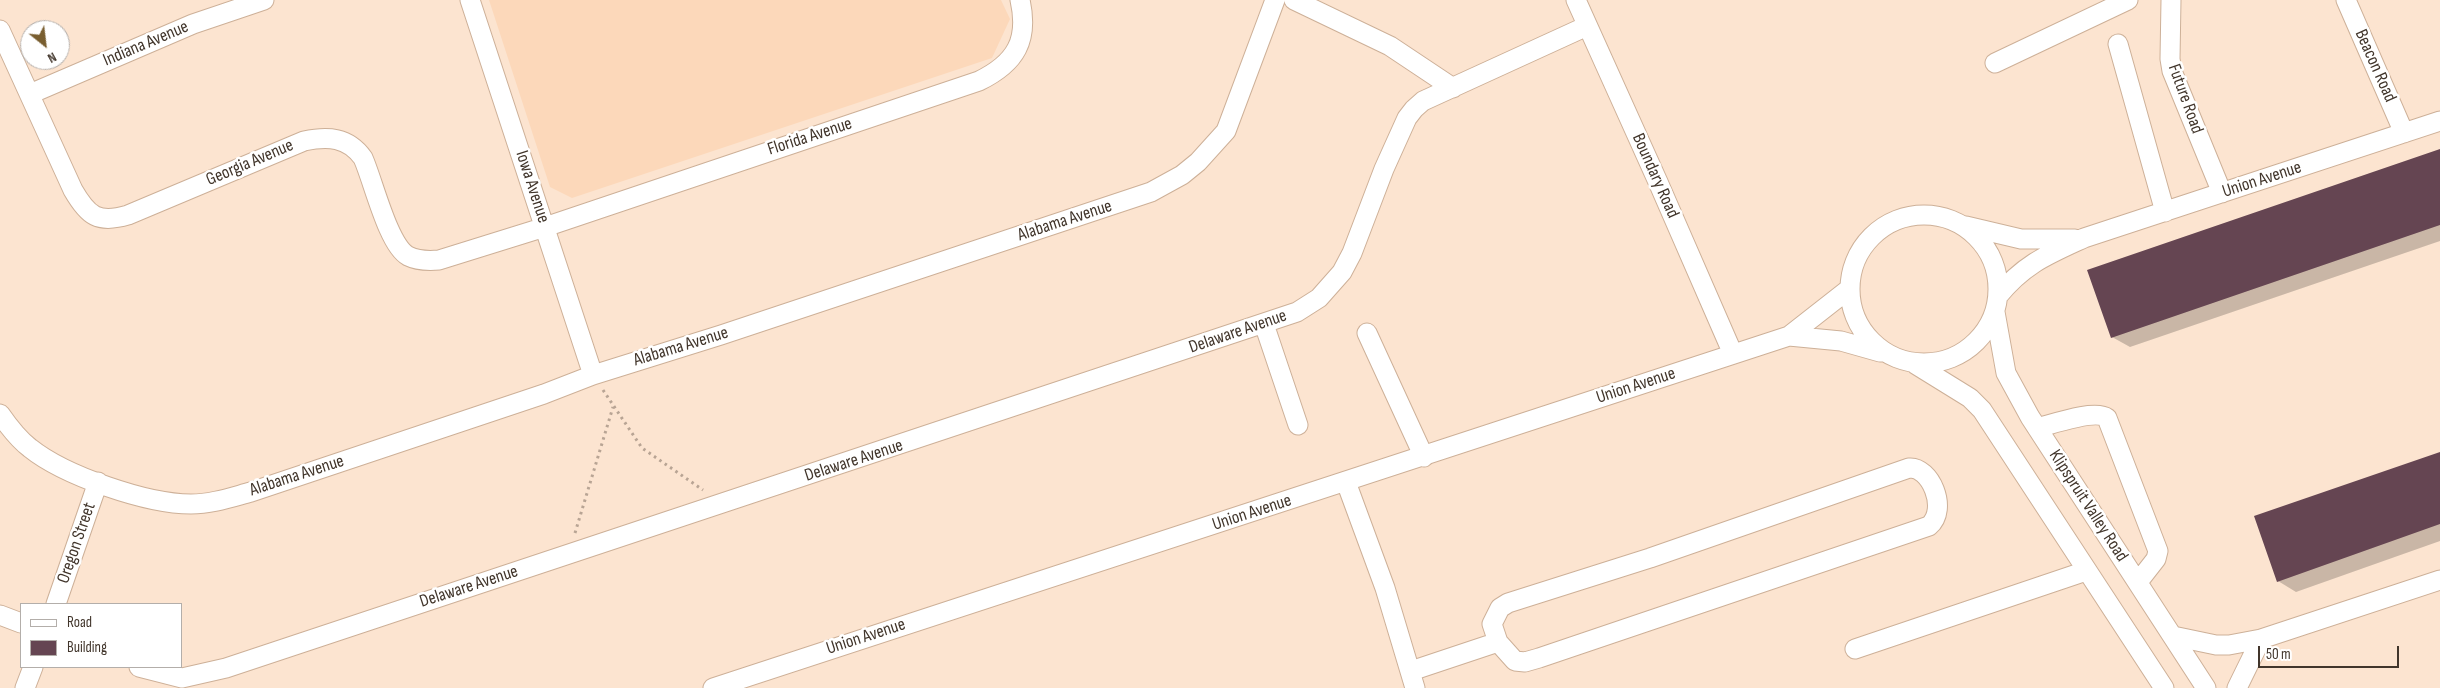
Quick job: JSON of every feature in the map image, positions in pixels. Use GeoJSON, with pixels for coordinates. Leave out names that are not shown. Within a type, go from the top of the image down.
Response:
{"type":"FeatureCollection","features":[{"type":"Feature","properties":{"kind":"street","name":"Indiana Avenue"},"geometry":{"type":"LineString","coordinates":[[30,94],[193,24],[264,0]]}},
{"type":"Feature","properties":{"kind":"street","name":"Iowa Avenue"},"geometry":{"type":"LineString","coordinates":[[470,0],[593,375]]}},
{"type":"Feature","properties":{"kind":"street","name":"Florida Avenue"},"geometry":{"type":"LineString","coordinates":[[545,227],[980,81],[998,72],[1012,58],[1019,45],[1024,25],[1020,0]]}},
{"type":"Feature","properties":{"kind":"street","name":"Alabama Avenue"},"geometry":{"type":"LineString","coordinates":[[0,414],[8,426],[31,449],[62,468],[153,500],[174,504],[218,501],[534,398],[593,375],[720,335],[1151,192],[1166,185],[1198,162],[1226,130],[1275,0]]}},
{"type":"Feature","properties":{"kind":"street"},"geometry":{"type":"LineString","coordinates":[[1294,0],[1390,46],[1453,88]]}},
{"type":"Feature","properties":{"kind":"street","name":"Boundary Road"},"geometry":{"type":"LineString","coordinates":[[1576,0],[1733,354]]}},
{"type":"Feature","properties":{"kind":"street"},"geometry":{"type":"LineString","coordinates":[[1996,63],[2128,0]]}},
{"type":"Feature","properties":{"kind":"street","name":"Future Road"},"geometry":{"type":"LineString","coordinates":[[2171,0],[2170,59],[2172,71],[2222,193]]}},
{"type":"Feature","properties":{"kind":"street","name":"Beacon Road"},"geometry":{"type":"LineString","coordinates":[[2346,0],[2404,133]]}},
{"type":"Feature","properties":{"kind":"street","name":"Delaware Avenue"},"geometry":{"type":"LineString","coordinates":[[143,668],[182,678],[208,674],[1297,312],[1320,298],[1331,287],[1352,252],[1384,169],[1407,118],[1414,109],[1423,101],[1588,26]]}},
{"type":"Feature","properties":{"kind":"street","name":"Georgia Avenue"},"geometry":{"type":"LineString","coordinates":[[0,30],[81,204],[89,212],[105,219],[128,214],[291,145],[316,138],[328,138],[340,140],[357,149],[367,166],[394,241],[407,256],[415,259],[439,260],[545,227]]}},
{"type":"Feature","properties":{"kind":"street"},"geometry":{"type":"LineString","coordinates":[[2118,44],[2165,212]]}},
{"type":"Feature","properties":{"kind":"street","name":"Union Avenue"},"geometry":{"type":"LineString","coordinates":[[1996,304],[2012,279],[2030,264],[2084,238],[2440,121]]}},
{"type":"Feature","properties":{"kind":"street"},"geometry":{"type":"LineString","coordinates":[[1911,216],[1936,216],[1960,224],[1978,237],[1990,254],[1997,275],[1996,304],[1985,331],[1971,347],[1954,358],[1934,363],[1913,363],[1888,355],[1872,343],[1859,327],[1851,309],[1849,289],[1854,263],[1866,241],[1886,225],[1911,216]]}},
{"type":"Feature","properties":{"kind":"street","name":"Union Avenue"},"geometry":{"type":"LineString","coordinates":[[1960,224],[2021,239],[2084,238]]}},
{"type":"Feature","properties":{"kind":"street","name":"Union Avenue"},"geometry":{"type":"LineString","coordinates":[[714,688],[1789,336],[1849,289]]}},
{"type":"Feature","properties":{"kind":"street","name":"Klipspruit Valley Road"},"geometry":{"type":"LineString","coordinates":[[1996,304],[2006,373],[2037,428],[2206,688]]}},
{"type":"Feature","properties":{"kind":"street"},"geometry":{"type":"LineString","coordinates":[[1264,324],[1298,425]]}},
{"type":"Feature","properties":{"kind":"street"},"geometry":{"type":"LineString","coordinates":[[1367,332],[1424,456]]}},
{"type":"Feature","properties":{"kind":"street","name":"Union Avenue"},"geometry":{"type":"LineString","coordinates":[[1789,336],[1841,341],[1888,355]]}},
{"type":"Feature","properties":{"kind":"street","name":"Klipspruit Valley Road"},"geometry":{"type":"LineString","coordinates":[[1913,363],[1970,398],[1982,410],[2164,688]]}},
{"type":"Feature","properties":{"kind":"street"},"geometry":{"type":"LineString","coordinates":[[2037,428],[2090,415],[2102,415],[2107,418],[2158,550],[2156,560],[2138,582]]}},
{"type":"Feature","properties":{"kind":"street"},"geometry":{"type":"LineString","coordinates":[[1909,468],[1918,471],[1930,483],[1937,494],[1937,515],[1929,526],[1539,658],[1525,662],[1515,661],[1498,642],[1492,624],[1500,608],[1508,603],[1650,558],[1909,468]]}},
{"type":"Feature","properties":{"kind":"street","name":"Oregon Street"},"geometry":{"type":"LineString","coordinates":[[56,603],[98,482]]}},
{"type":"Feature","properties":{"kind":"street"},"geometry":{"type":"LineString","coordinates":[[1346,482],[1382,580],[1413,680],[1498,642]]}},
{"type":"Feature","properties":{"kind":"street"},"geometry":{"type":"LineString","coordinates":[[1855,650],[2086,571]]}},
{"type":"Feature","properties":{"kind":"street"},"geometry":{"type":"LineString","coordinates":[[2173,636],[2216,645],[2229,645],[2261,639],[2440,580]]}},
{"type":"Feature","properties":{"kind":"street"},"geometry":{"type":"LineString","coordinates":[[0,615],[20,623]]}},
{"type":"Feature","properties":{"kind":"street"},"geometry":{"type":"LineString","coordinates":[[2237,688],[2261,639]]}},
{"type":"Feature","properties":{"kind":"street"},"geometry":{"type":"LineString","coordinates":[[25,688],[33,668]]}},
{"type":"Feature","properties":{"kind":"path"},"geometry":{"type":"LineString","coordinates":[[593,375],[642,448],[696,486],[726,503]]}},
{"type":"Feature","properties":{"kind":"path"},"geometry":{"type":"LineString","coordinates":[[568,554],[613,406]]}},
{"type":"Feature","properties":{"kind":"shaded area"},"geometry":{"type":"Polygon","coordinates":[[[489,0],[1001,0],[1010,19],[992,58],[572,198],[550,187],[489,0]]]}},
{"type":"Feature","properties":{"kind":"building"},"geometry":{"type":"Polygon","coordinates":[[[2440,149],[2440,225],[2111,338],[2087,270],[2440,149]]]}},
{"type":"Feature","properties":{"kind":"building"},"geometry":{"type":"Polygon","coordinates":[[[2440,452],[2440,524],[2277,582],[2254,516],[2440,452]]]}}]}
